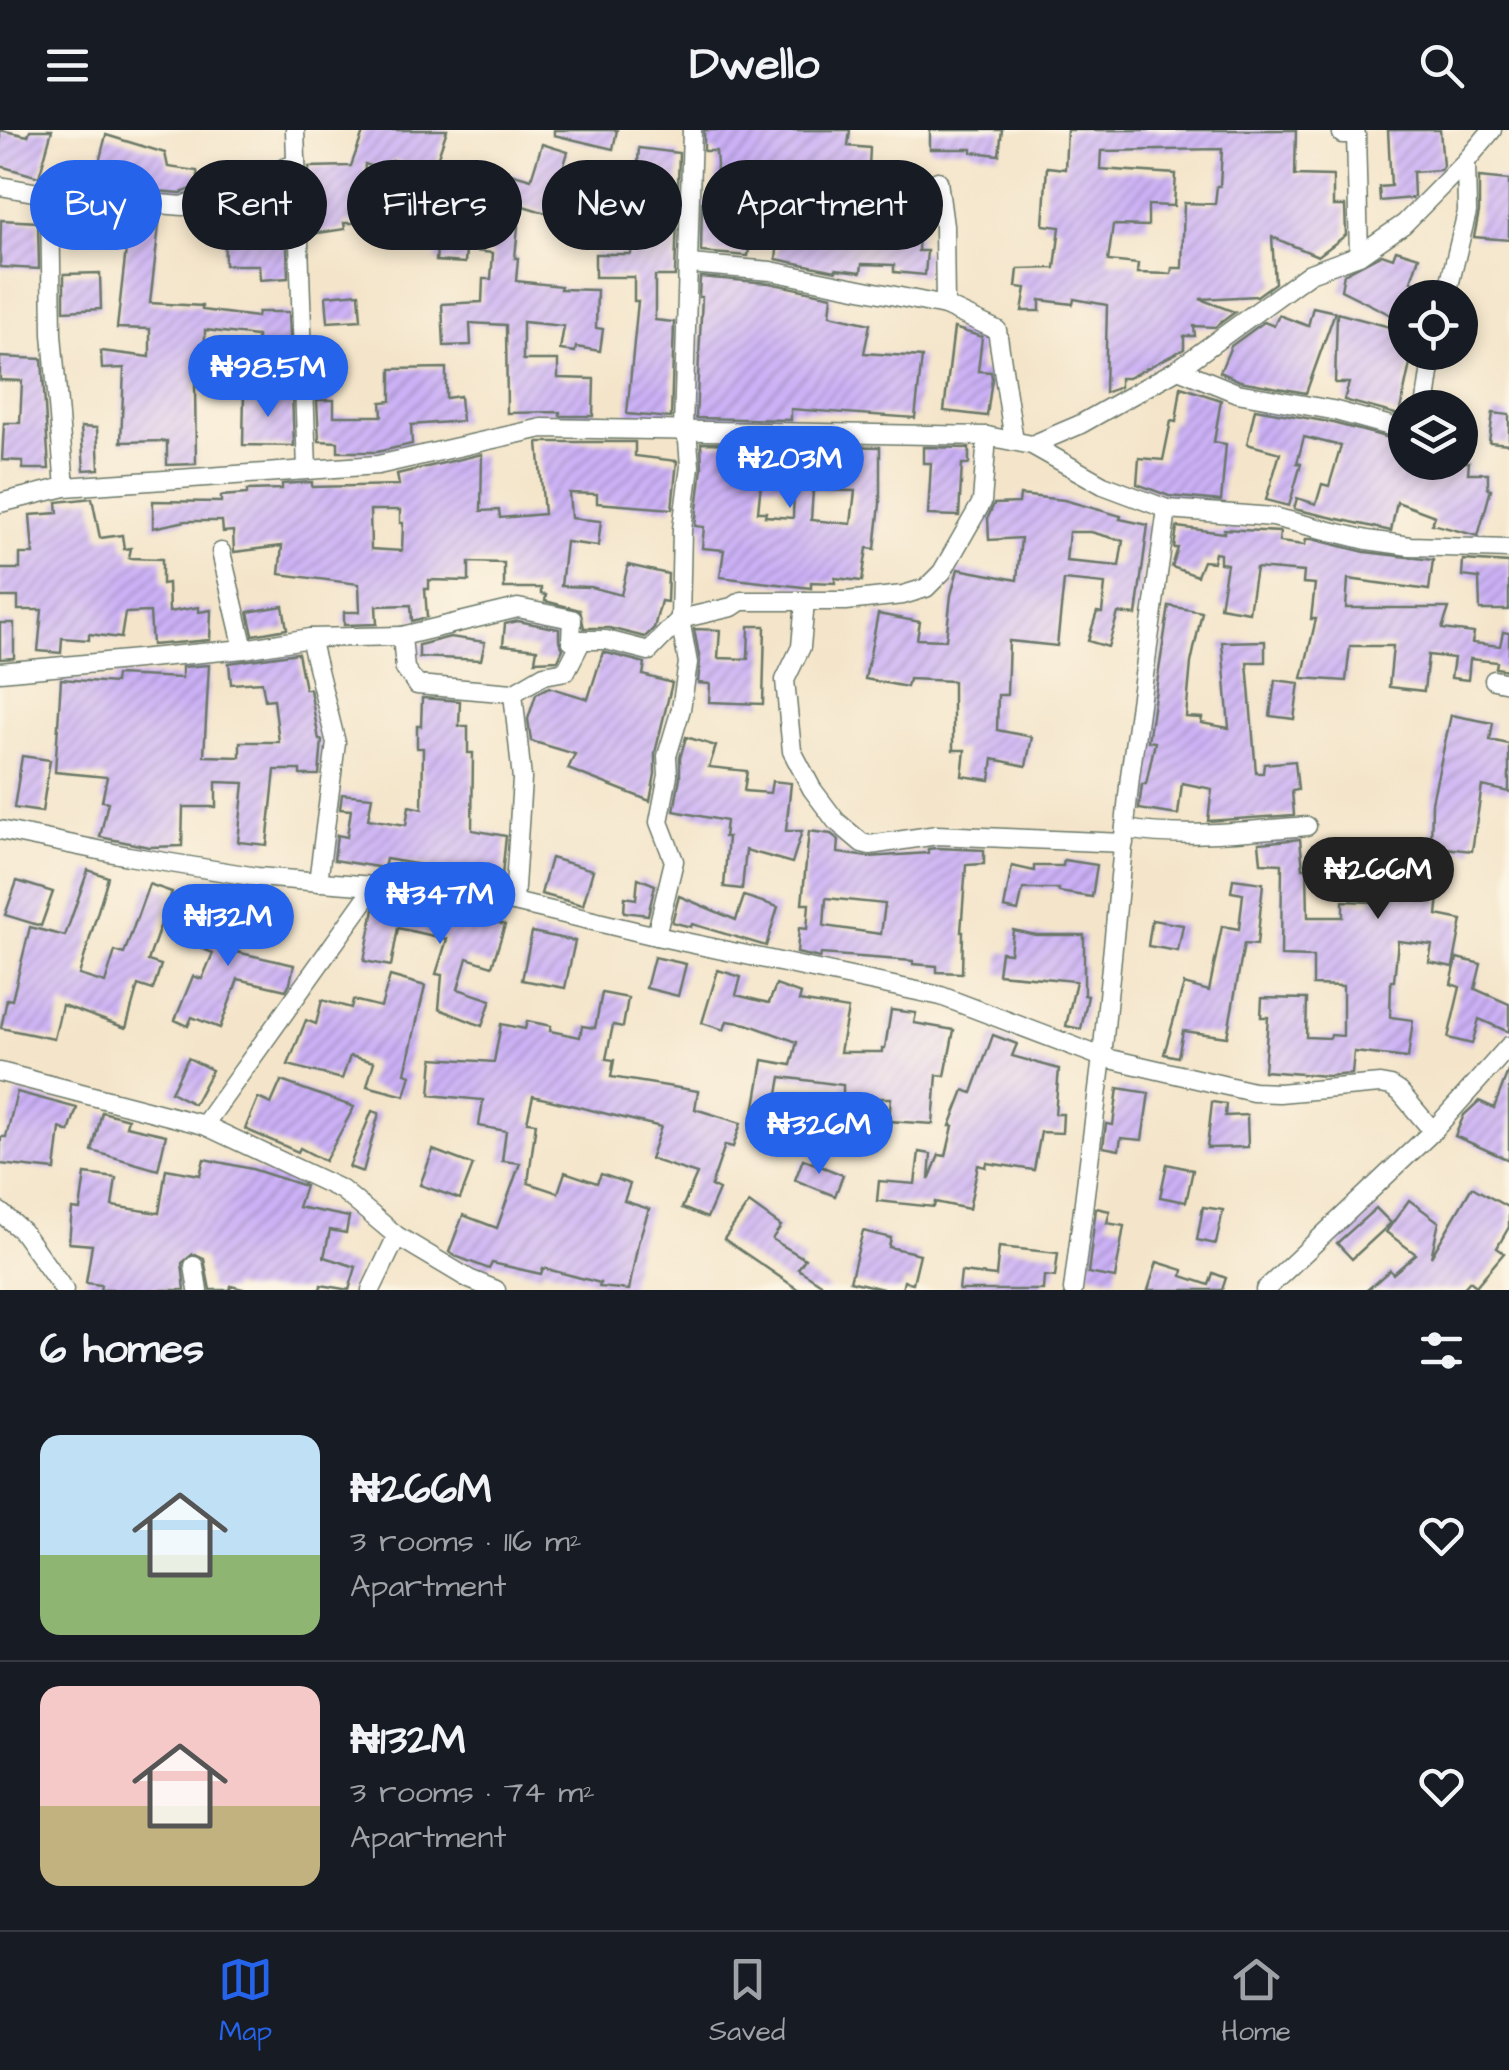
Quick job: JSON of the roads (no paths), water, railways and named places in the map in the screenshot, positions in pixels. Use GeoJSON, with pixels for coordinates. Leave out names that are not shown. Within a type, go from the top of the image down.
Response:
{"type":"FeatureCollection","features":[{"type":"Feature","properties":{"kind":"street"},"geometry":{"type":"LineString","coordinates":[[295,160],[296,130]]}},
{"type":"Feature","properties":{"kind":"street"},"geometry":{"type":"LineString","coordinates":[[656,936],[674,862],[659,822],[668,776],[667,756],[688,663],[680,619],[682,529],[690,466],[683,428],[692,130]]}},
{"type":"Feature","properties":{"kind":"street"},"geometry":{"type":"LineString","coordinates":[[1342,130],[1342,134],[1356,134],[1360,255]]}},
{"type":"Feature","properties":{"kind":"street"},"geometry":{"type":"LineString","coordinates":[[1023,443],[1079,425],[1178,370],[1310,273],[1360,255],[1404,224],[1492,130]]}},
{"type":"Feature","properties":{"kind":"street"},"geometry":{"type":"LineString","coordinates":[[1450,280],[1467,212],[1466,161]]}},
{"type":"Feature","properties":{"kind":"street"},"geometry":{"type":"LineString","coordinates":[[0,186],[30,191]]}},
{"type":"Feature","properties":{"kind":"street"},"geometry":{"type":"LineString","coordinates":[[943,218],[946,306]]}},
{"type":"Feature","properties":{"kind":"street"},"geometry":{"type":"LineString","coordinates":[[51,250],[52,334],[65,487]]}},
{"type":"Feature","properties":{"kind":"street"},"geometry":{"type":"LineString","coordinates":[[298,250],[307,469]]}},
{"type":"Feature","properties":{"kind":"street"},"geometry":{"type":"LineString","coordinates":[[690,264],[770,271],[946,306],[997,330],[1023,443]]}},
{"type":"Feature","properties":{"kind":"street"},"geometry":{"type":"LineString","coordinates":[[1178,370],[1237,394],[1332,410],[1388,425]]}},
{"type":"Feature","properties":{"kind":"street"},"geometry":{"type":"LineString","coordinates":[[0,503],[65,487],[378,465],[542,428],[988,436],[1023,443],[1103,485],[1167,509],[1273,517],[1367,540],[1410,546],[1509,549]]}},
{"type":"Feature","properties":{"kind":"street"},"geometry":{"type":"LineString","coordinates":[[0,672],[310,638],[402,636],[518,608],[572,619],[571,640],[606,640],[650,651],[680,619],[750,600],[846,601],[902,596],[926,588],[942,572],[982,502],[988,436]]}},
{"type":"Feature","properties":{"kind":"street"},"geometry":{"type":"LineString","coordinates":[[1073,1290],[1124,836],[1167,509]]}},
{"type":"Feature","properties":{"kind":"street"},"geometry":{"type":"LineString","coordinates":[[221,552],[244,648]]}},
{"type":"Feature","properties":{"kind":"street"},"geometry":{"type":"LineString","coordinates":[[805,600],[801,648],[785,680],[792,751],[812,789],[836,822],[862,843],[937,835],[1252,833],[1307,826]]}},
{"type":"Feature","properties":{"kind":"street"},"geometry":{"type":"LineString","coordinates":[[402,636],[405,669],[417,685],[513,693],[544,675],[566,671],[582,640]]}},
{"type":"Feature","properties":{"kind":"street"},"geometry":{"type":"LineString","coordinates":[[310,638],[336,742],[318,882]]}},
{"type":"Feature","properties":{"kind":"street"},"geometry":{"type":"LineString","coordinates":[[513,693],[522,779],[514,902]]}},
{"type":"Feature","properties":{"kind":"street"},"geometry":{"type":"LineString","coordinates":[[0,830],[257,877],[464,893],[514,902],[941,996],[1102,1057],[1253,1092],[1392,1086],[1434,1131]]}},
{"type":"Feature","properties":{"kind":"street"},"geometry":{"type":"LineString","coordinates":[[204,1125],[375,886]]}},
{"type":"Feature","properties":{"kind":"street"},"geometry":{"type":"LineString","coordinates":[[1266,1290],[1434,1131],[1509,1046]]}},
{"type":"Feature","properties":{"kind":"street"},"geometry":{"type":"LineString","coordinates":[[0,1072],[204,1125],[342,1190],[398,1236],[469,1279],[496,1290]]}},
{"type":"Feature","properties":{"kind":"street"},"geometry":{"type":"LineString","coordinates":[[0,1212],[22,1231],[64,1290]]}},
{"type":"Feature","properties":{"kind":"street"},"geometry":{"type":"LineString","coordinates":[[371,1290],[398,1236]]}},
{"type":"Feature","properties":{"kind":"street"},"geometry":{"type":"LineString","coordinates":[[194,1266],[198,1290]]}}]}
